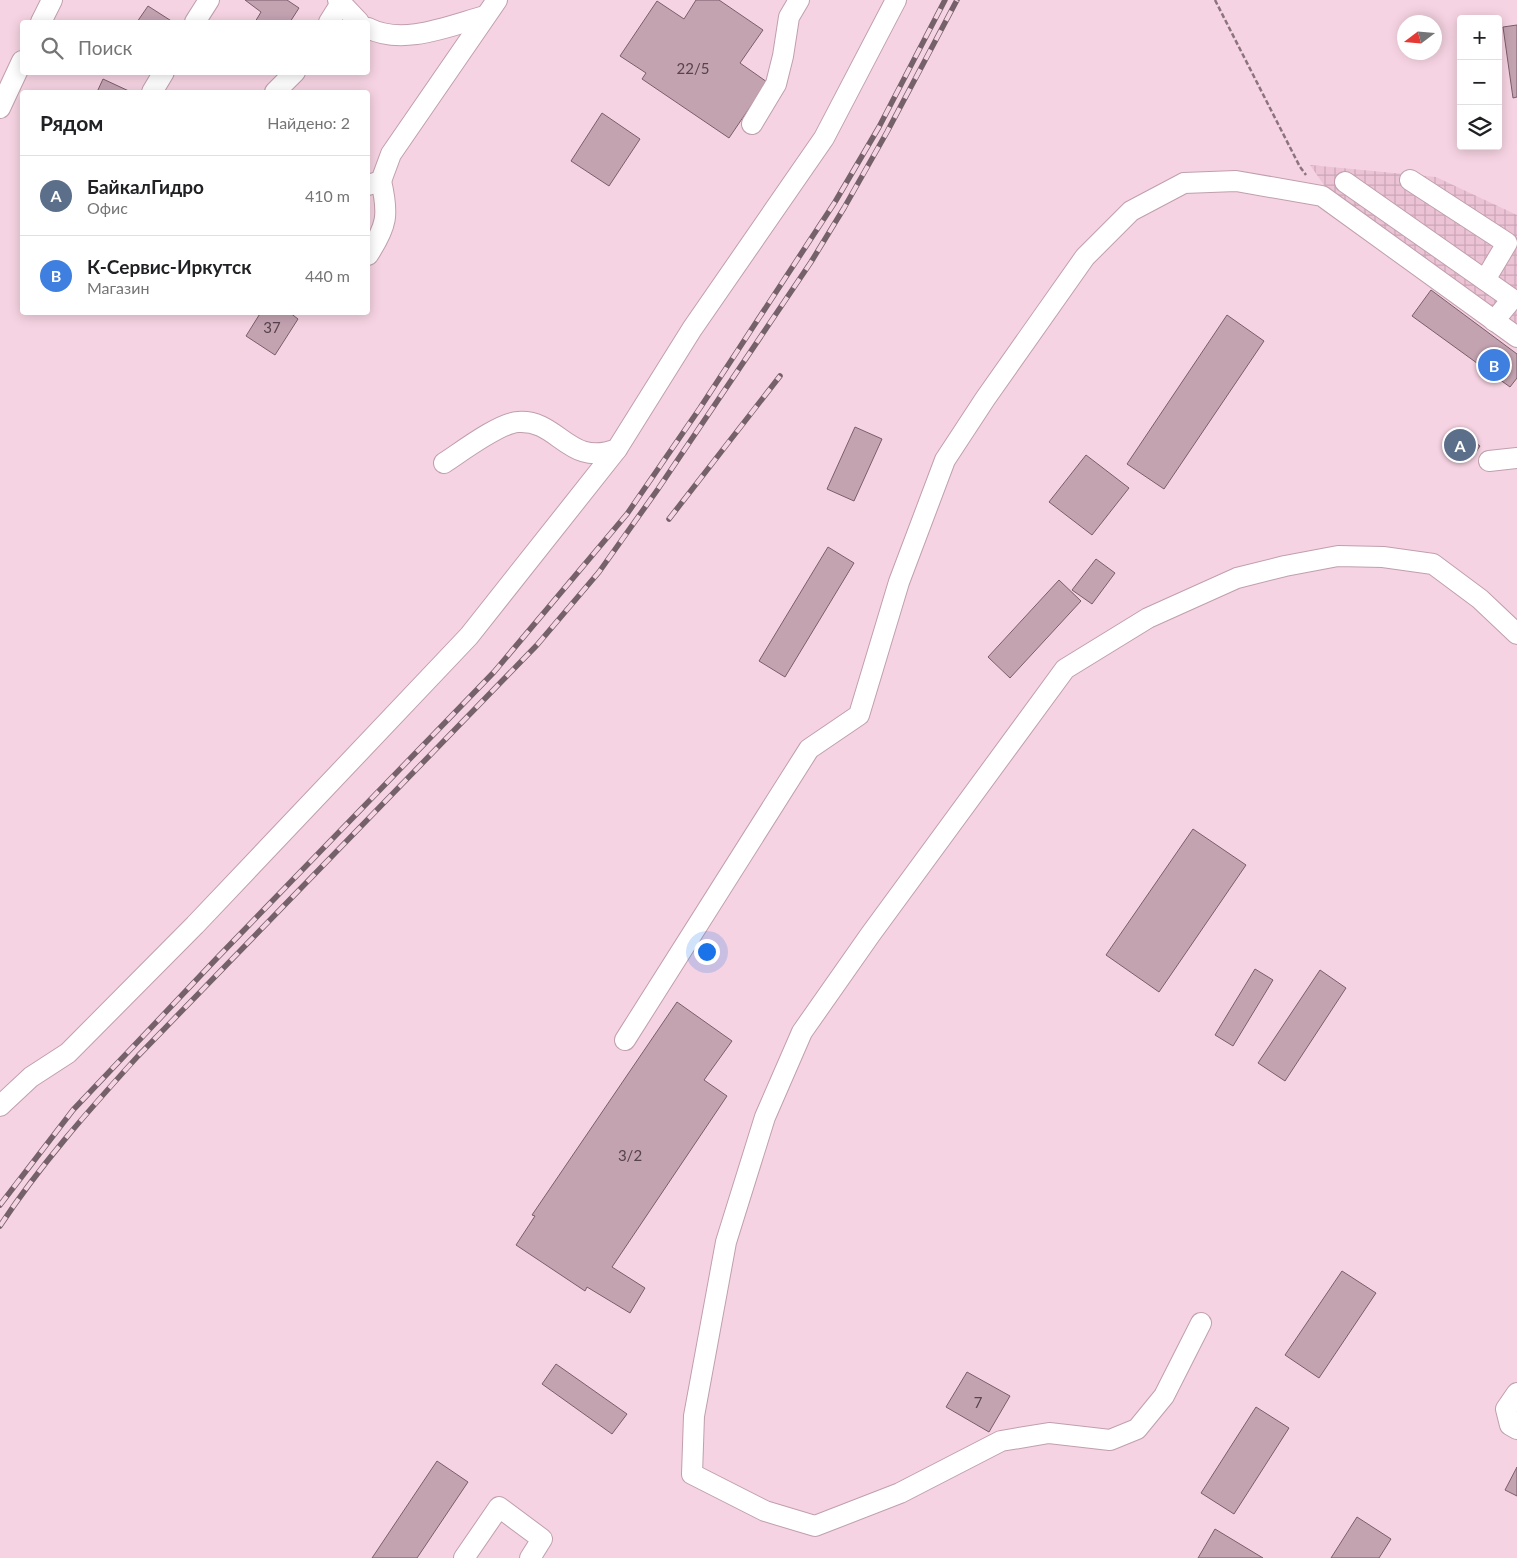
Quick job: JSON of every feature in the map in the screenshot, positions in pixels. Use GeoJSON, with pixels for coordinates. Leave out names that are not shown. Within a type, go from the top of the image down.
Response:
{"type":"FeatureCollection","features":[{"type":"Feature","properties":{"kind":"street"},"geometry":{"type":"LineString","coordinates":[[42,20],[52,0]]}},
{"type":"Feature","properties":{"kind":"street"},"geometry":{"type":"LineString","coordinates":[[196,20],[209,0]]}},
{"type":"Feature","properties":{"kind":"street"},"geometry":{"type":"LineString","coordinates":[[370,252],[380,237],[385,222],[386,201],[374,183],[390,154],[497,0]]}},
{"type":"Feature","properties":{"kind":"street"},"geometry":{"type":"LineString","coordinates":[[752,124],[776,84],[783,56],[789,17],[799,0]]}},
{"type":"Feature","properties":{"kind":"street"},"geometry":{"type":"LineString","coordinates":[[0,1106],[31,1077],[68,1053],[195,925],[469,636],[617,449],[692,329],[824,138],[896,0]]}},
{"type":"Feature","properties":{"kind":"street"},"geometry":{"type":"LineString","coordinates":[[330,20],[340,2],[357,20]]}},
{"type":"Feature","properties":{"kind":"street"},"geometry":{"type":"LineString","coordinates":[[370,29],[387,35],[424,33],[485,16]]}},
{"type":"Feature","properties":{"kind":"street"},"geometry":{"type":"LineString","coordinates":[[0,108],[20,65]]}},
{"type":"Feature","properties":{"kind":"street"},"geometry":{"type":"LineString","coordinates":[[277,90],[292,75]]}},
{"type":"Feature","properties":{"kind":"street"},"geometry":{"type":"LineString","coordinates":[[1410,180],[1507,243],[1485,280]]}},
{"type":"Feature","properties":{"kind":"street"},"geometry":{"type":"LineString","coordinates":[[625,1040],[810,749],[859,715],[899,582],[945,460],[985,399],[1086,257],[1132,211],[1184,183],[1236,181],[1322,196],[1517,336]]}},
{"type":"Feature","properties":{"kind":"street"},"geometry":{"type":"LineString","coordinates":[[1345,182],[1512,299],[1494,321]]}},
{"type":"Feature","properties":{"kind":"street"},"geometry":{"type":"LineString","coordinates":[[444,463],[489,433],[516,422],[537,423],[578,450],[590,454],[607,453],[617,449]]}},
{"type":"Feature","properties":{"kind":"street"},"geometry":{"type":"LineString","coordinates":[[1490,461],[1517,458]]}},
{"type":"Feature","properties":{"kind":"street"},"geometry":{"type":"LineString","coordinates":[[1201,1323],[1164,1396],[1137,1429],[1110,1440],[1049,1433],[1002,1441],[900,1493],[815,1526],[764,1510],[692,1474],[694,1416],[726,1242],[765,1117],[802,1032],[870,935],[1065,669],[1148,618],[1236,578],[1338,556],[1383,557],[1433,564],[1480,598],[1517,634]]}},
{"type":"Feature","properties":{"kind":"street"},"geometry":{"type":"LineString","coordinates":[[1517,1393],[1506,1409],[1510,1425],[1517,1429]]}},
{"type":"Feature","properties":{"kind":"street"},"geometry":{"type":"LineString","coordinates":[[464,1558],[499,1507],[542,1540],[530,1558]]}},
{"type":"Feature","properties":{"kind":"path"},"geometry":{"type":"LineString","coordinates":[[1215,0],[1300,167]]}},
{"type":"Feature","properties":{"kind":"shaded area"},"geometry":{"type":"Polygon","coordinates":[[[1310,165],[1436,177],[1517,215],[1517,326],[1335,201],[1310,165]]]}},
{"type":"Feature","properties":{"kind":"building"},"geometry":{"type":"Polygon","coordinates":[[[245,0],[287,0],[299,8],[291,20],[256,20],[261,12],[245,0]]]}},
{"type":"Feature","properties":{"kind":"building"},"geometry":{"type":"Polygon","coordinates":[[[696,0],[719,0],[763,30],[740,63],[767,82],[729,138],[642,79],[646,73],[620,56],[657,1],[684,19],[696,0]]]}},
{"type":"Feature","properties":{"kind":"building"},"geometry":{"type":"Polygon","coordinates":[[[148,6],[170,20],[138,20],[148,6]]]}},
{"type":"Feature","properties":{"kind":"building"},"geometry":{"type":"Polygon","coordinates":[[[1517,25],[1517,97],[1513,98],[1503,27],[1517,25]]]}},
{"type":"Feature","properties":{"kind":"building"},"geometry":{"type":"Polygon","coordinates":[[[103,79],[127,90],[98,90],[103,79]]]}},
{"type":"Feature","properties":{"kind":"building"},"geometry":{"type":"Polygon","coordinates":[[[602,113],[640,139],[609,186],[571,161],[602,113]]]}},
{"type":"Feature","properties":{"kind":"building"},"geometry":{"type":"Polygon","coordinates":[[[1431,290],[1517,354],[1517,378],[1510,387],[1412,316],[1431,290]]]}},
{"type":"Feature","properties":{"kind":"building"},"geometry":{"type":"Polygon","coordinates":[[[259,315],[293,315],[298,319],[275,355],[246,336],[259,315]]]}},
{"type":"Feature","properties":{"kind":"building"},"geometry":{"type":"Polygon","coordinates":[[[1227,315],[1264,341],[1164,489],[1127,464],[1227,315]]]}},
{"type":"Feature","properties":{"kind":"building"},"geometry":{"type":"Polygon","coordinates":[[[855,427],[882,439],[854,501],[827,489],[855,427]]]}},
{"type":"Feature","properties":{"kind":"building"},"geometry":{"type":"Polygon","coordinates":[[[1457,429],[1480,446],[1471,459],[1447,443],[1457,429]]]}},
{"type":"Feature","properties":{"kind":"building"},"geometry":{"type":"Polygon","coordinates":[[[1086,455],[1129,488],[1092,535],[1049,502],[1086,455]]]}},
{"type":"Feature","properties":{"kind":"building"},"geometry":{"type":"Polygon","coordinates":[[[828,547],[854,563],[785,677],[759,661],[828,547]]]}},
{"type":"Feature","properties":{"kind":"building"},"geometry":{"type":"Polygon","coordinates":[[[1096,559],[1115,573],[1092,604],[1072,590],[1096,559]]]}},
{"type":"Feature","properties":{"kind":"building"},"geometry":{"type":"Polygon","coordinates":[[[1059,580],[1081,601],[1010,678],[988,657],[1059,580]]]}},
{"type":"Feature","properties":{"kind":"building"},"geometry":{"type":"Polygon","coordinates":[[[1193,829],[1246,865],[1159,992],[1106,955],[1193,829]]]}},
{"type":"Feature","properties":{"kind":"building"},"geometry":{"type":"Polygon","coordinates":[[[1255,969],[1273,980],[1233,1046],[1215,1035],[1255,969]]]}},
{"type":"Feature","properties":{"kind":"building"},"geometry":{"type":"Polygon","coordinates":[[[1320,970],[1346,988],[1285,1081],[1258,1063],[1320,970]]]}},
{"type":"Feature","properties":{"kind":"building"},"geometry":{"type":"Polygon","coordinates":[[[677,1002],[732,1041],[704,1080],[727,1096],[612,1267],[645,1288],[630,1313],[587,1287],[585,1291],[516,1245],[535,1216],[532,1215],[677,1002]]]}},
{"type":"Feature","properties":{"kind":"building"},"geometry":{"type":"Polygon","coordinates":[[[1342,1271],[1376,1293],[1319,1378],[1285,1355],[1342,1271]]]}},
{"type":"Feature","properties":{"kind":"building"},"geometry":{"type":"Polygon","coordinates":[[[556,1364],[627,1414],[612,1434],[542,1384],[556,1364]]]}},
{"type":"Feature","properties":{"kind":"building"},"geometry":{"type":"Polygon","coordinates":[[[967,1372],[1010,1396],[989,1432],[946,1407],[967,1372]]]}},
{"type":"Feature","properties":{"kind":"building"},"geometry":{"type":"Polygon","coordinates":[[[1256,1407],[1289,1428],[1234,1514],[1201,1493],[1256,1407]]]}},
{"type":"Feature","properties":{"kind":"building"},"geometry":{"type":"Polygon","coordinates":[[[437,1461],[468,1482],[417,1558],[372,1558],[437,1461]]]}},
{"type":"Feature","properties":{"kind":"building"},"geometry":{"type":"Polygon","coordinates":[[[1517,1467],[1517,1496],[1505,1490],[1517,1467]]]}},
{"type":"Feature","properties":{"kind":"building"},"geometry":{"type":"Polygon","coordinates":[[[1357,1517],[1391,1539],[1379,1558],[1331,1558],[1357,1517]]]}},
{"type":"Feature","properties":{"kind":"building"},"geometry":{"type":"Polygon","coordinates":[[[1215,1529],[1263,1558],[1198,1558],[1215,1529]]]}},
{"type":"Feature","properties":{"kind":"railway"},"geometry":{"type":"LineString","coordinates":[[0,1205],[73,1110],[494,672],[627,514],[700,408],[835,202],[879,127],[945,0]]}},
{"type":"Feature","properties":{"kind":"railway"},"geometry":{"type":"LineString","coordinates":[[0,1226],[48,1160],[83,1117],[138,1056],[537,645],[599,572],[658,489],[811,262],[887,132],[957,0]]}},
{"type":"Feature","properties":{"kind":"railway"},"geometry":{"type":"LineString","coordinates":[[669,519],[780,376]]}},
{"type":"Feature","properties":{"kind":"place","name":"К-Сервис-Иркутск"},"geometry":{"type":"Point","coordinates":[1494,365]}},
{"type":"Feature","properties":{"kind":"place","name":"БайкалГидро"},"geometry":{"type":"Point","coordinates":[1460,445]}}]}
